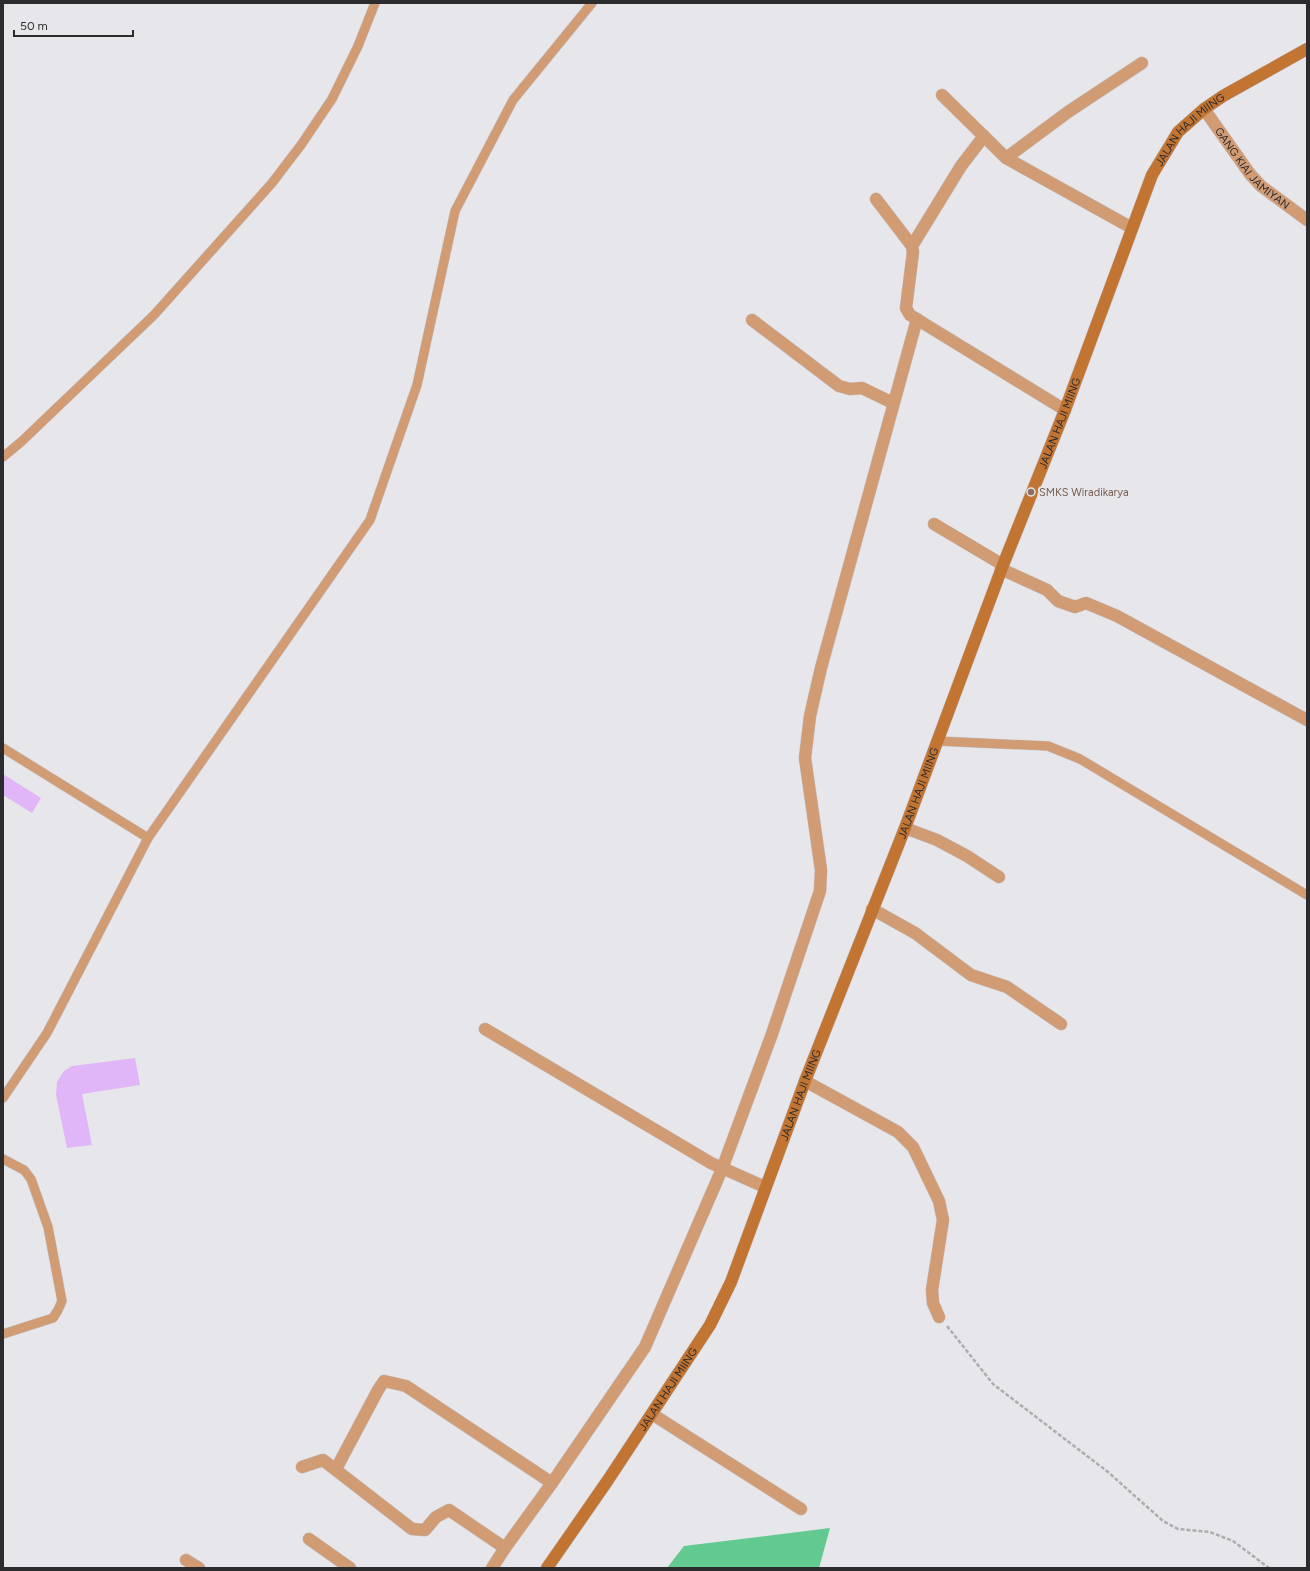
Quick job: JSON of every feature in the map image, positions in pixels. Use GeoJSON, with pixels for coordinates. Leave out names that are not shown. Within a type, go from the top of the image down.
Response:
{"type":"FeatureCollection","features":[{"type":"Feature","properties":{"kind":"main road","name":"JALAN HAJI MIING"},"geometry":{"type":"LineString","coordinates":[[547,1568],[652,1414],[716,1314],[731,1282],[805,1081],[905,828],[1002,567],[1065,410],[1152,175],[1178,132],[1204,109],[1223,96],[1307,49]]}},
{"type":"Feature","properties":{"kind":"street"},"geometry":{"type":"LineString","coordinates":[[1006,158],[1068,112],[1142,63]]}},
{"type":"Feature","properties":{"kind":"street"},"geometry":{"type":"LineString","coordinates":[[942,95],[1006,158],[1132,228]]}},
{"type":"Feature","properties":{"kind":"street","name":"GANG KIAI JAMIYAN"},"geometry":{"type":"LineString","coordinates":[[1204,109],[1250,174],[1261,186],[1307,220]]}},
{"type":"Feature","properties":{"kind":"street"},"geometry":{"type":"LineString","coordinates":[[912,246],[961,166],[984,136]]}},
{"type":"Feature","properties":{"kind":"street"},"geometry":{"type":"LineString","coordinates":[[876,199],[912,246],[913,252],[906,308],[910,315],[1065,410]]}},
{"type":"Feature","properties":{"kind":"street"},"geometry":{"type":"LineString","coordinates":[[752,320],[839,386],[850,389],[862,388],[894,403]]}},
{"type":"Feature","properties":{"kind":"street"},"geometry":{"type":"LineString","coordinates":[[492,1568],[645,1347],[722,1169],[772,1034],[820,891],[821,870],[805,758],[810,716],[823,661],[917,320]]}},
{"type":"Feature","properties":{"kind":"street"},"geometry":{"type":"LineString","coordinates":[[934,524],[1002,567],[1047,590],[1058,601],[1075,607],[1086,603],[1117,616],[1307,720]]}},
{"type":"Feature","properties":{"kind":"street"},"geometry":{"type":"LineString","coordinates":[[905,828],[937,840],[968,856],[999,877]]}},
{"type":"Feature","properties":{"kind":"street"},"geometry":{"type":"LineString","coordinates":[[872,909],[915,933],[971,975],[1007,987],[1061,1024]]}},
{"type":"Feature","properties":{"kind":"street"},"geometry":{"type":"LineString","coordinates":[[485,1029],[722,1169],[765,1187]]}},
{"type":"Feature","properties":{"kind":"street"},"geometry":{"type":"LineString","coordinates":[[805,1081],[898,1132],[913,1147],[939,1201],[943,1220],[932,1290],[933,1303],[939,1316]]}},
{"type":"Feature","properties":{"kind":"street"},"geometry":{"type":"LineString","coordinates":[[336,1469],[384,1381],[406,1386],[552,1483]]}},
{"type":"Feature","properties":{"kind":"street"},"geometry":{"type":"LineString","coordinates":[[652,1414],[801,1509]]}},
{"type":"Feature","properties":{"kind":"street"},"geometry":{"type":"LineString","coordinates":[[302,1466],[322,1460],[336,1469],[412,1529],[425,1530],[436,1517],[449,1510],[505,1548]]}},
{"type":"Feature","properties":{"kind":"street"},"geometry":{"type":"LineString","coordinates":[[308,1539],[350,1568]]}},
{"type":"Feature","properties":{"kind":"street"},"geometry":{"type":"LineString","coordinates":[[186,1560],[199,1568]]}},
{"type":"Feature","properties":{"kind":"lane"},"geometry":{"type":"LineString","coordinates":[[3,458],[22,442],[154,315],[272,184],[301,145],[332,99],[358,46],[375,3]]}},
{"type":"Feature","properties":{"kind":"lane"},"geometry":{"type":"LineString","coordinates":[[3,1098],[47,1033],[148,838],[370,520],[416,384],[455,211],[513,100],[592,3]]}},
{"type":"Feature","properties":{"kind":"lane"},"geometry":{"type":"LineString","coordinates":[[937,741],[1048,746],[1080,759],[1307,895]]}},
{"type":"Feature","properties":{"kind":"lane"},"geometry":{"type":"LineString","coordinates":[[3,748],[148,838]]}},
{"type":"Feature","properties":{"kind":"lane"},"geometry":{"type":"LineString","coordinates":[[3,1159],[24,1170],[31,1179],[48,1227],[62,1301],[53,1318],[3,1334]]}},
{"type":"Feature","properties":{"kind":"path"},"geometry":{"type":"LineString","coordinates":[[939,1316],[993,1384],[1108,1472],[1163,1521],[1178,1529],[1210,1532],[1233,1541],[1269,1568]]}},
{"type":"Feature","properties":{"kind":"green space"},"geometry":{"type":"Polygon","coordinates":[[[830,1528],[819,1568],[667,1568],[684,1546],[830,1528]]]}},
{"type":"Feature","properties":{"kind":"building"},"geometry":{"type":"Polygon","coordinates":[[[3,774],[41,798],[32,813],[3,795],[3,774]]]}},
{"type":"Feature","properties":{"kind":"building"},"geometry":{"type":"Polygon","coordinates":[[[135,1058],[140,1085],[82,1094],[92,1145],[67,1148],[56,1095],[57,1082],[64,1071],[72,1066],[135,1058]]]}},
{"type":"Feature","properties":{"kind":"place","name":"SMKS Wiradikarya"},"geometry":{"type":"Point","coordinates":[1031,492]}}]}
